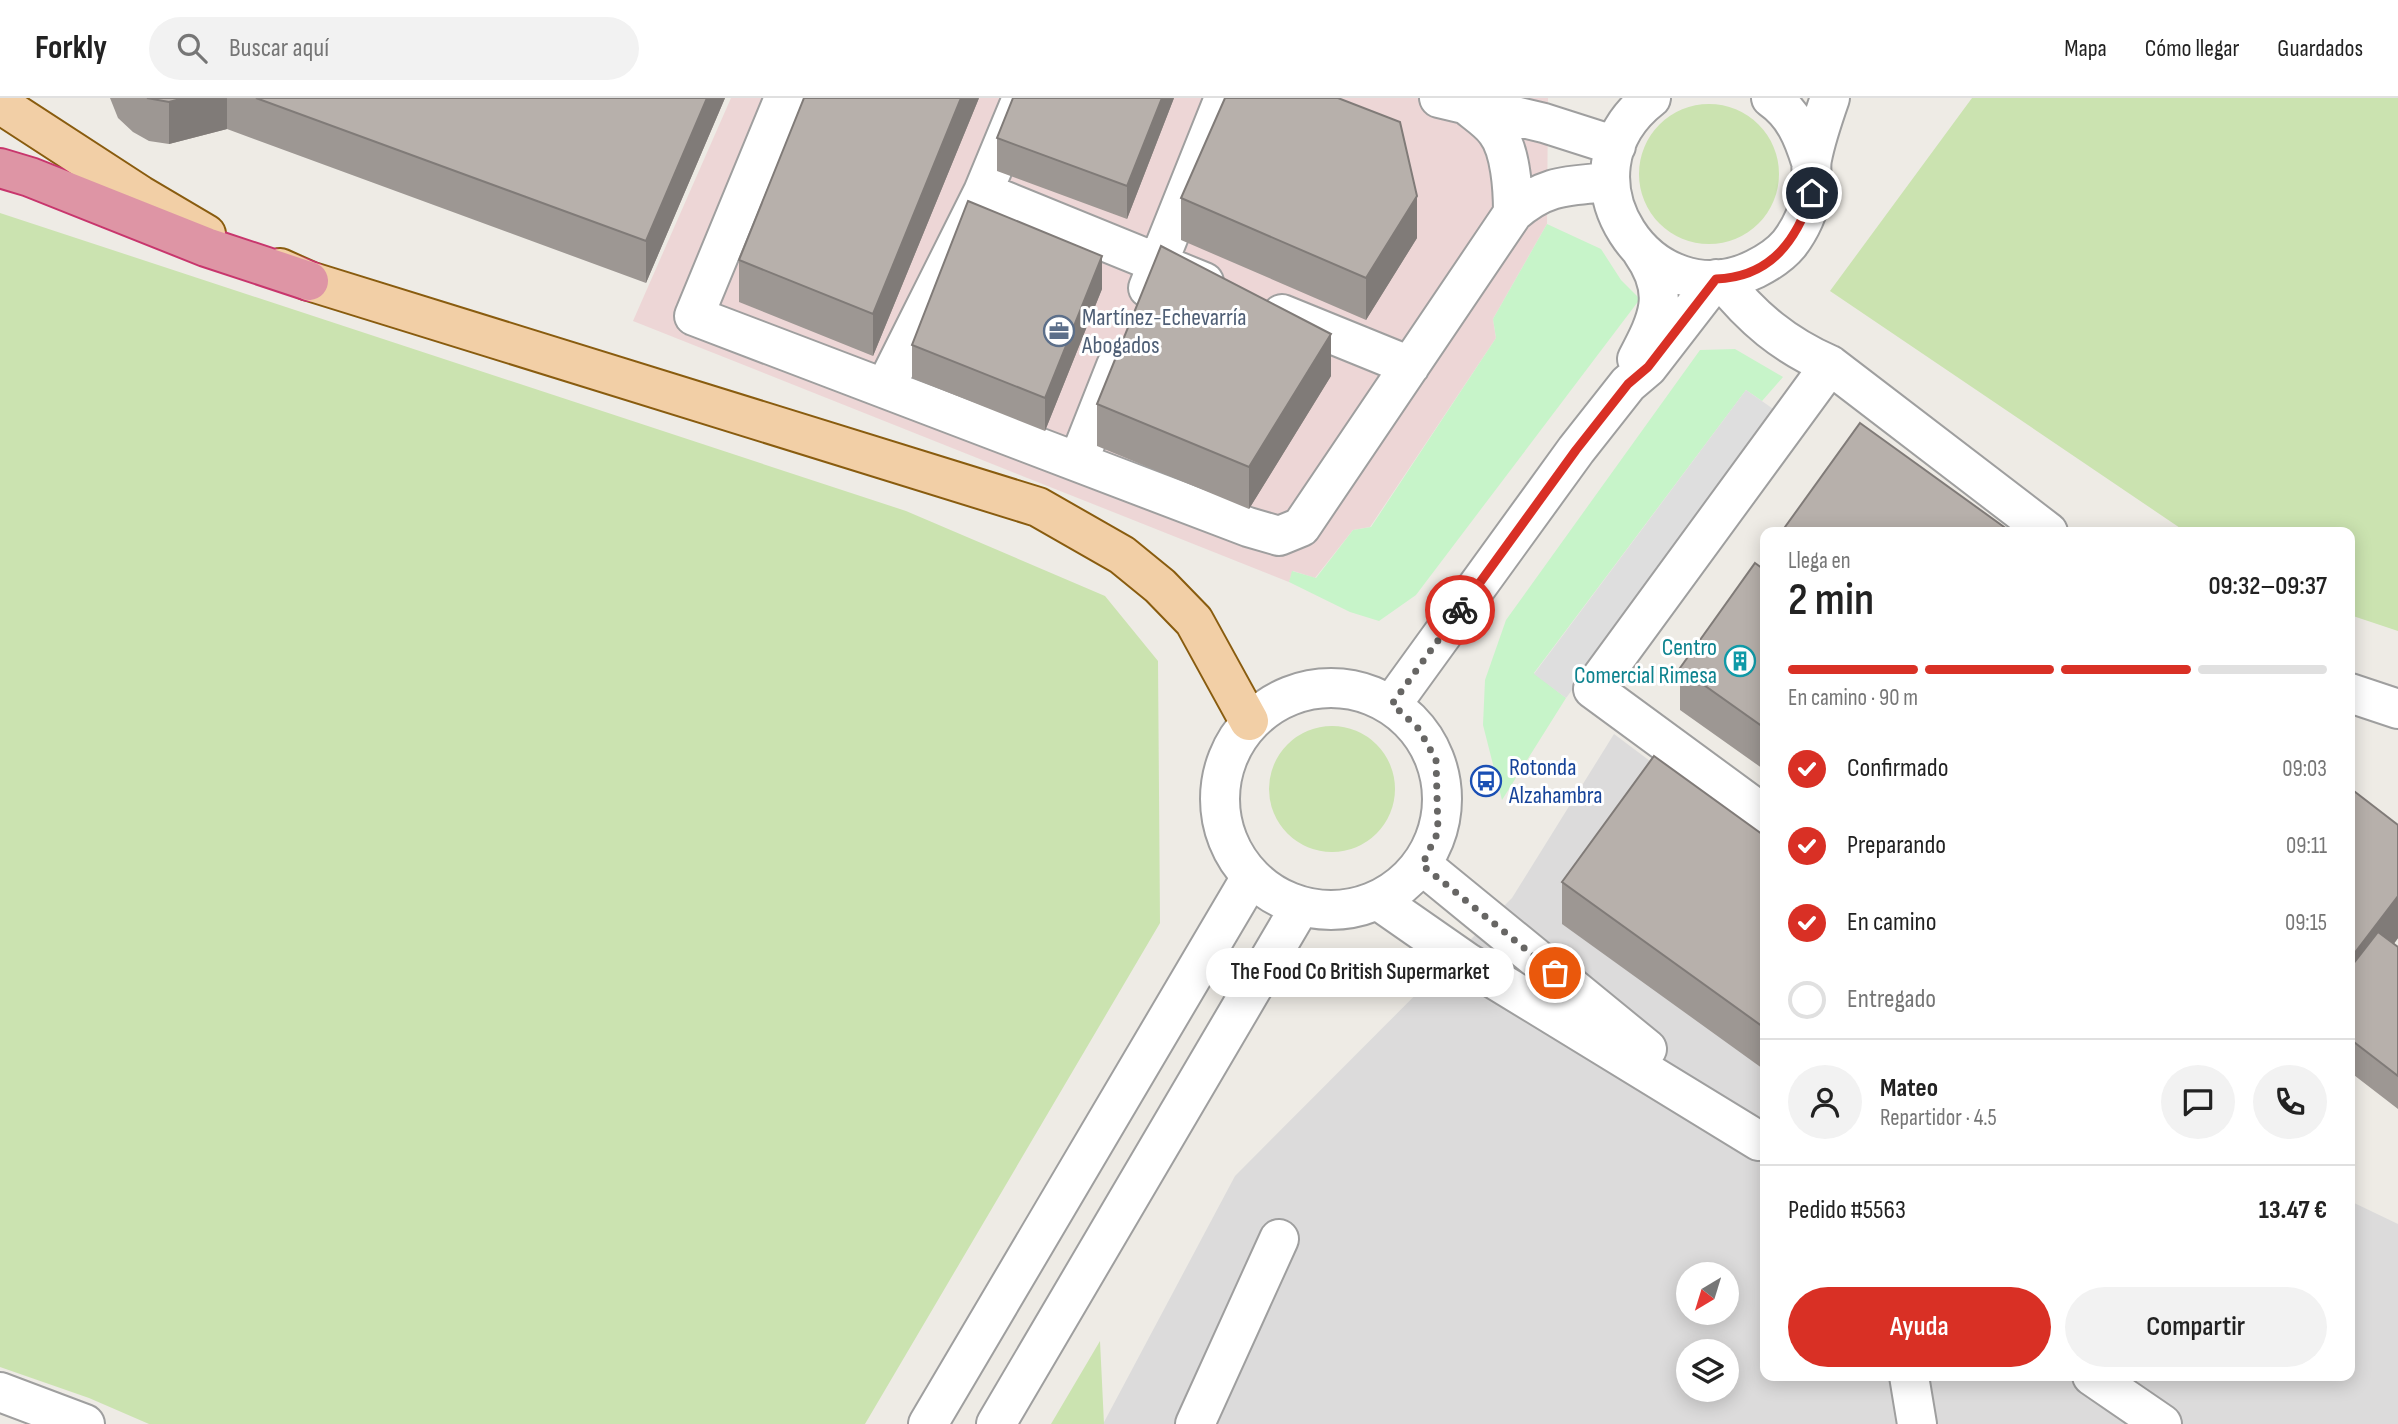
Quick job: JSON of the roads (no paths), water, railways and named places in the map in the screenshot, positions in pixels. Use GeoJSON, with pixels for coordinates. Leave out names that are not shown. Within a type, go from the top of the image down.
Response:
{"type":"FeatureCollection","features":[{"type":"Feature","properties":{"kind":"highway"},"geometry":{"type":"LineString","coordinates":[[0,168],[30,177],[206,247],[309,281]]}},
{"type":"Feature","properties":{"kind":"main road"},"geometry":{"type":"LineString","coordinates":[[0,104],[192,228],[309,281],[1038,507],[1122,555],[1194,621],[1249,721]]}},
{"type":"Feature","properties":{"kind":"street"},"geometry":{"type":"LineString","coordinates":[[784,98],[694,316],[1248,527],[1279,536],[1301,527],[1513,213],[1531,198],[1613,164]]}},
{"type":"Feature","properties":{"kind":"street"},"geometry":{"type":"LineString","coordinates":[[885,388],[983,192],[1022,98]]}},
{"type":"Feature","properties":{"kind":"street"},"geometry":{"type":"LineString","coordinates":[[1078,462],[1224,98]]}},
{"type":"Feature","properties":{"kind":"street"},"geometry":{"type":"LineString","coordinates":[[1628,384],[1653,329],[1659,307],[1659,287],[1653,268],[1625,232],[1615,208],[1613,164],[1620,133],[1638,108],[1651,98]]}},
{"type":"Feature","properties":{"kind":"street"},"geometry":{"type":"LineString","coordinates":[[1770,98],[1782,106],[1801,132],[1811,163]]}},
{"type":"Feature","properties":{"kind":"street"},"geometry":{"type":"LineString","coordinates":[[1642,252],[1664,268],[1690,277],[1727,278],[1768,262],[1788,244],[1803,221],[1812,193],[1811,163],[1830,98]]}},
{"type":"Feature","properties":{"kind":"street"},"geometry":{"type":"LineString","coordinates":[[1453,101],[1544,123],[1613,164]]}},
{"type":"Feature","properties":{"kind":"street"},"geometry":{"type":"LineString","coordinates":[[1453,101],[1497,132],[1511,174],[1513,213]]}},
{"type":"Feature","properties":{"kind":"street"},"geometry":{"type":"LineString","coordinates":[[983,192],[1410,366]]}},
{"type":"Feature","properties":{"kind":"street"},"geometry":{"type":"LineString","coordinates":[[1727,278],[1739,302],[1812,351],[2041,527]]}},
{"type":"Feature","properties":{"kind":"street"},"geometry":{"type":"LineString","coordinates":[[1392,704],[1576,450],[1628,384],[1648,367],[1727,278]]}},
{"type":"Feature","properties":{"kind":"street"},"geometry":{"type":"LineString","coordinates":[[1760,812],[1593,689],[1812,351]]}},
{"type":"Feature","properties":{"kind":"street"},"geometry":{"type":"LineString","coordinates":[[1332,686],[1363,692],[1392,704],[1419,729],[1436,760],[1438,832],[1422,865],[1403,885],[1380,901],[1354,909],[1327,912],[1300,907],[1273,895],[1251,877],[1226,842],[1226,757],[1249,721],[1273,702],[1302,690],[1332,686]]}},
{"type":"Feature","properties":{"kind":"street"},"geometry":{"type":"LineString","coordinates":[[2355,696],[2398,709]]}},
{"type":"Feature","properties":{"kind":"street"},"geometry":{"type":"LineString","coordinates":[[1422,865],[1760,1141]]}},
{"type":"Feature","properties":{"kind":"street"},"geometry":{"type":"LineString","coordinates":[[928,1424],[1251,877]]}},
{"type":"Feature","properties":{"kind":"street"},"geometry":{"type":"LineString","coordinates":[[1380,901],[1468,963],[1760,1142]]}},
{"type":"Feature","properties":{"kind":"street"},"geometry":{"type":"LineString","coordinates":[[996,1424],[1300,907]]}},
{"type":"Feature","properties":{"kind":"street"},"geometry":{"type":"LineString","coordinates":[[1195,1424],[1279,1239]]}},
{"type":"Feature","properties":{"kind":"street"},"geometry":{"type":"LineString","coordinates":[[1910,1381],[1917,1424]]}},
{"type":"Feature","properties":{"kind":"street"},"geometry":{"type":"LineString","coordinates":[[2099,1381],[2162,1424]]}},
{"type":"Feature","properties":{"kind":"street"},"geometry":{"type":"LineString","coordinates":[[0,1392],[85,1424]]}},
{"type":"Feature","properties":{"kind":"place","name":"Martínez-Echevarría Abogados"},"geometry":{"type":"Point","coordinates":[1059,331]}},
{"type":"Feature","properties":{"kind":"place","name":"Centro Comercial Rimesa"},"geometry":{"type":"Point","coordinates":[1740,661]}},
{"type":"Feature","properties":{"kind":"place","name":"Rotonda Alzahambra"},"geometry":{"type":"Point","coordinates":[1486,781]}},
{"type":"Feature","properties":{"kind":"place","name":"The Food Co British Supermarket"},"geometry":{"type":"Point","coordinates":[1555,973]}}]}
